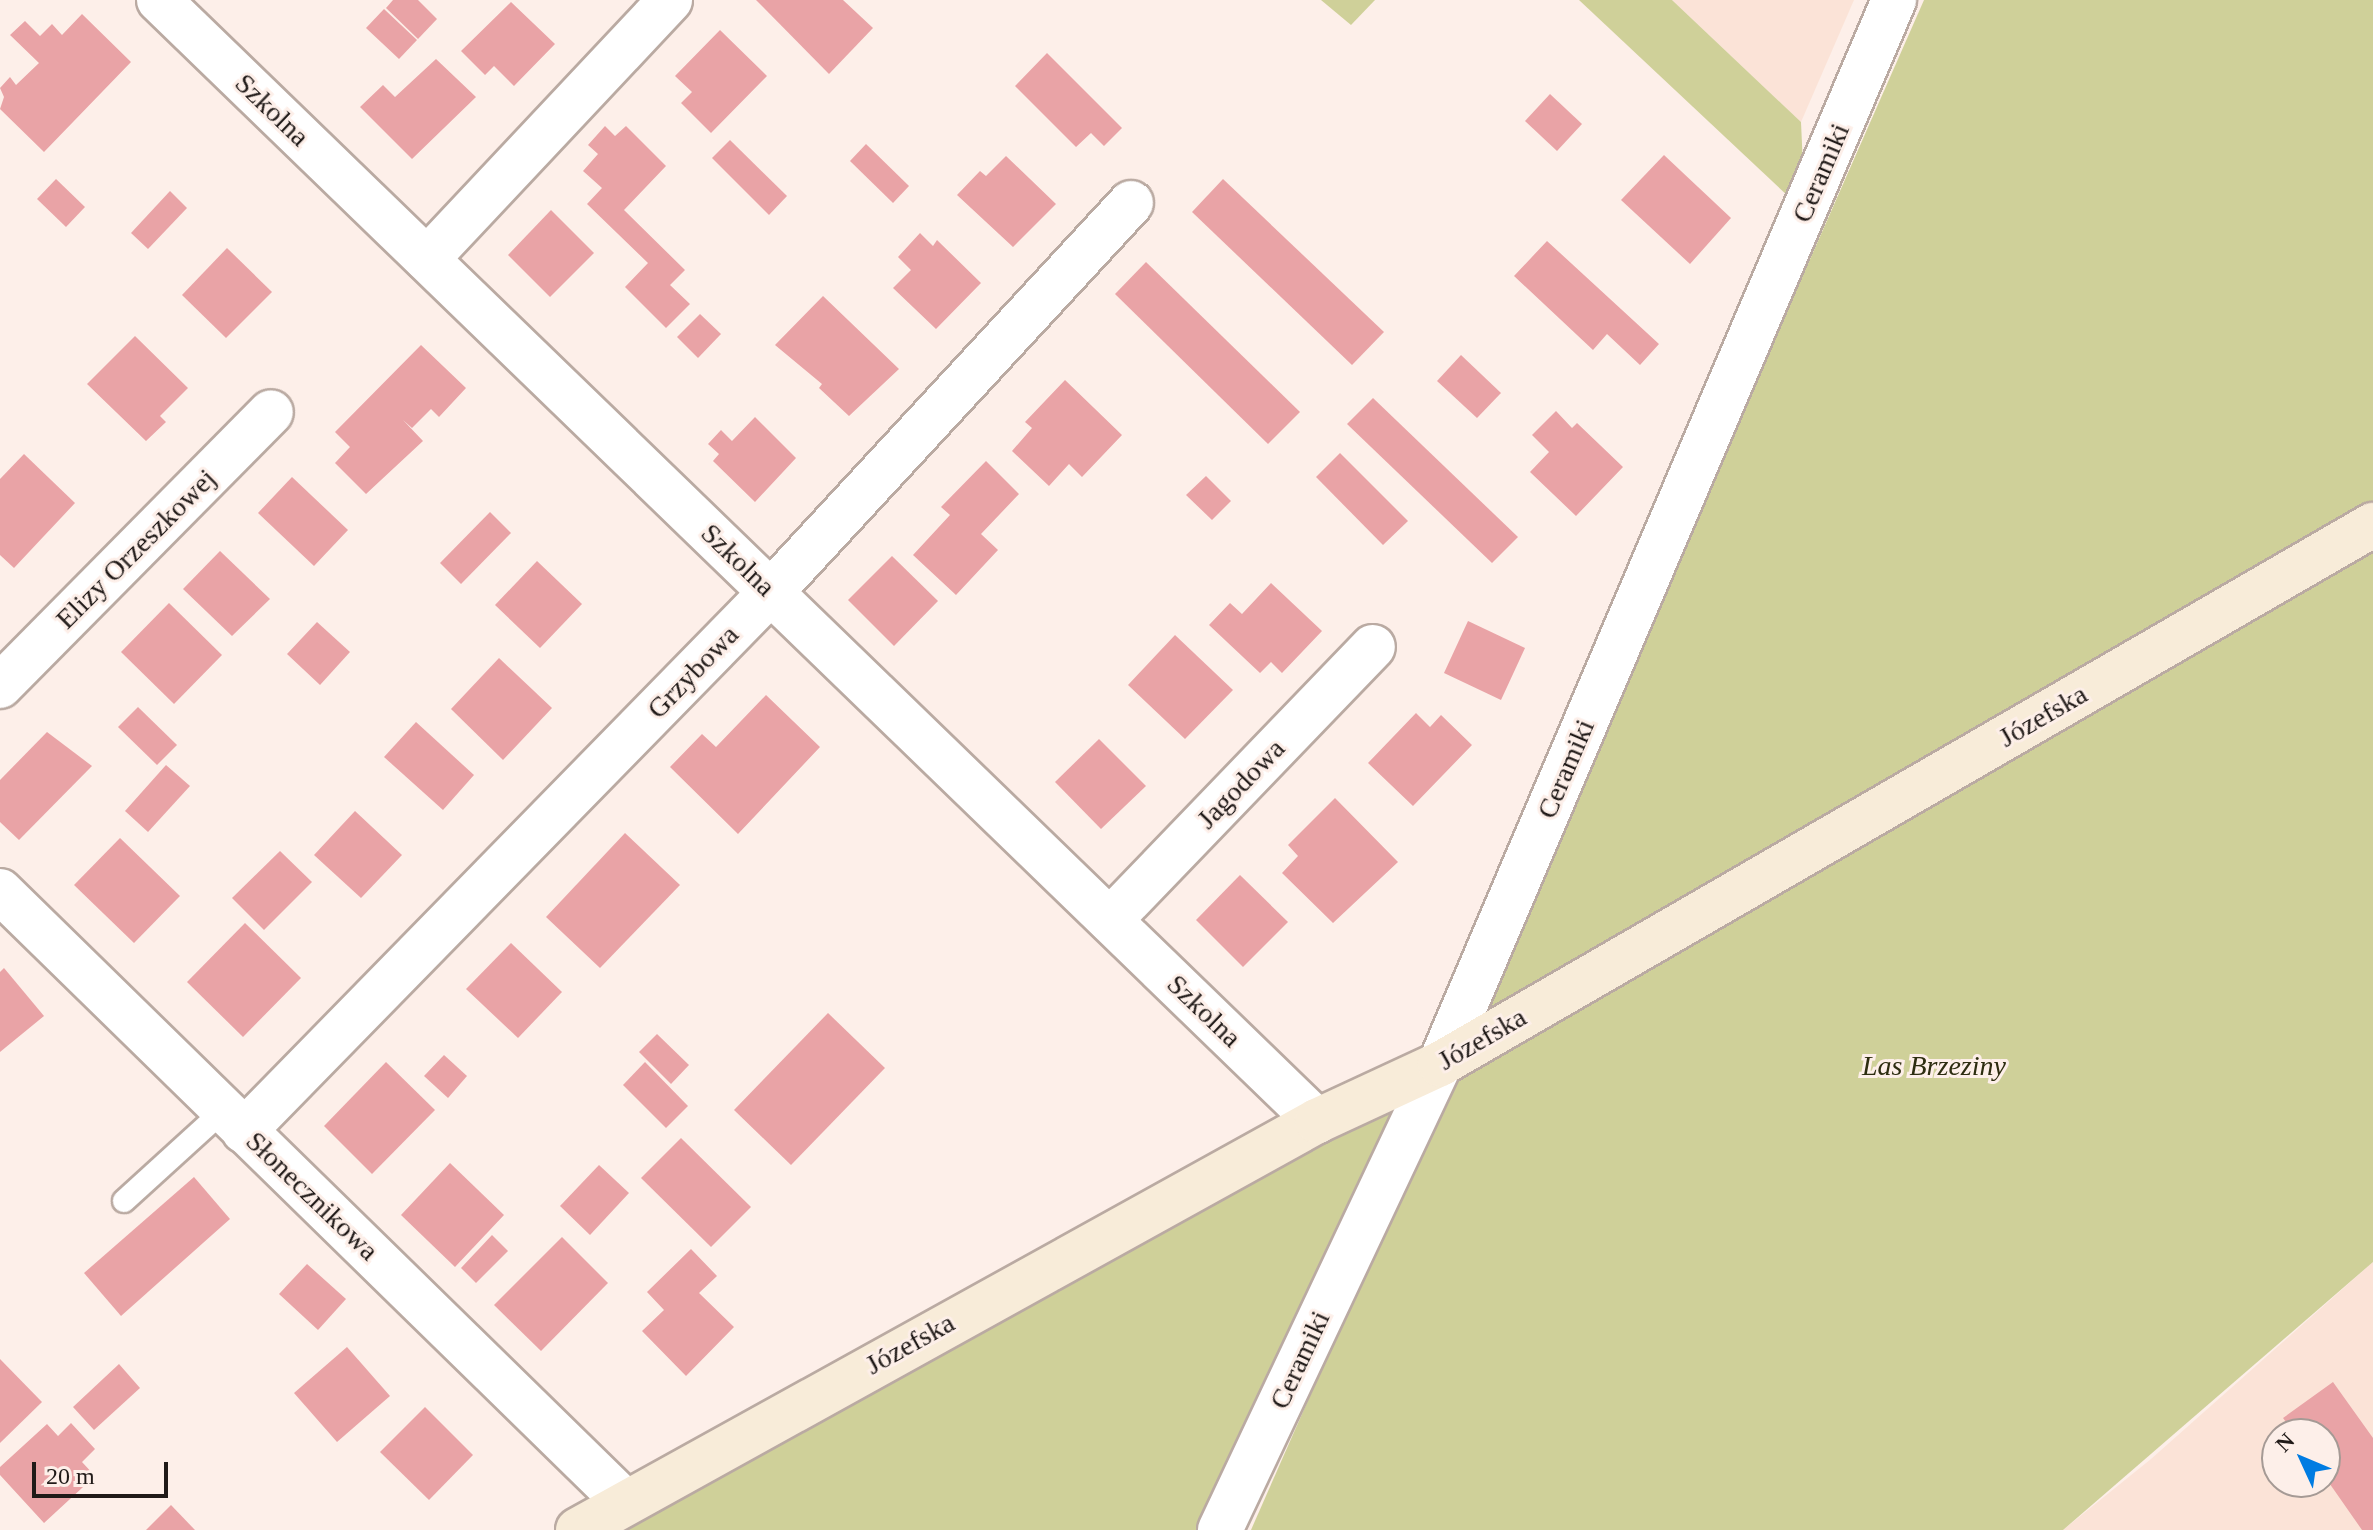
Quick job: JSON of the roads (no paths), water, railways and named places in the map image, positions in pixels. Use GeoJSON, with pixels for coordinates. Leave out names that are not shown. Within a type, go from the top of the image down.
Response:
{"type":"FeatureCollection","features":[{"type":"Feature","properties":{"kind":"street","name":"Szkolna"},"geometry":{"type":"LineString","coordinates":[[159,0],[1317,1121]]}},
{"type":"Feature","properties":{"kind":"street"},"geometry":{"type":"LineString","coordinates":[[427,259],[670,0]]}},
{"type":"Feature","properties":{"kind":"street","name":"Ceramiki"},"geometry":{"type":"LineString","coordinates":[[1220,1530],[1440,1064],[1894,0]]}},
{"type":"Feature","properties":{"kind":"street","name":"Grzybowa"},"geometry":{"type":"LineString","coordinates":[[234,1121],[771,592],[1131,203]]}},
{"type":"Feature","properties":{"kind":"street","name":"Elizy Orzeszkowej"},"geometry":{"type":"LineString","coordinates":[[0,686],[271,412]]}},
{"type":"Feature","properties":{"kind":"street","name":"Józefska"},"geometry":{"type":"LineString","coordinates":[[578,1530],[624,1501],[1317,1121],[1440,1064],[2373,525]]}},
{"type":"Feature","properties":{"kind":"street","name":"Jagodowa"},"geometry":{"type":"LineString","coordinates":[[1110,920],[1373,647]]}},
{"type":"Feature","properties":{"kind":"street","name":"Słonecznikowa"},"geometry":{"type":"LineString","coordinates":[[0,891],[624,1501]]}},
{"type":"Feature","properties":{"kind":"lane"},"geometry":{"type":"LineString","coordinates":[[124,1201],[234,1121]]}},
{"type":"Feature","properties":{"kind":"park label","name":"Las Brzeziny"},"geometry":{"type":"Point","coordinates":[1934,1066]}}]}
